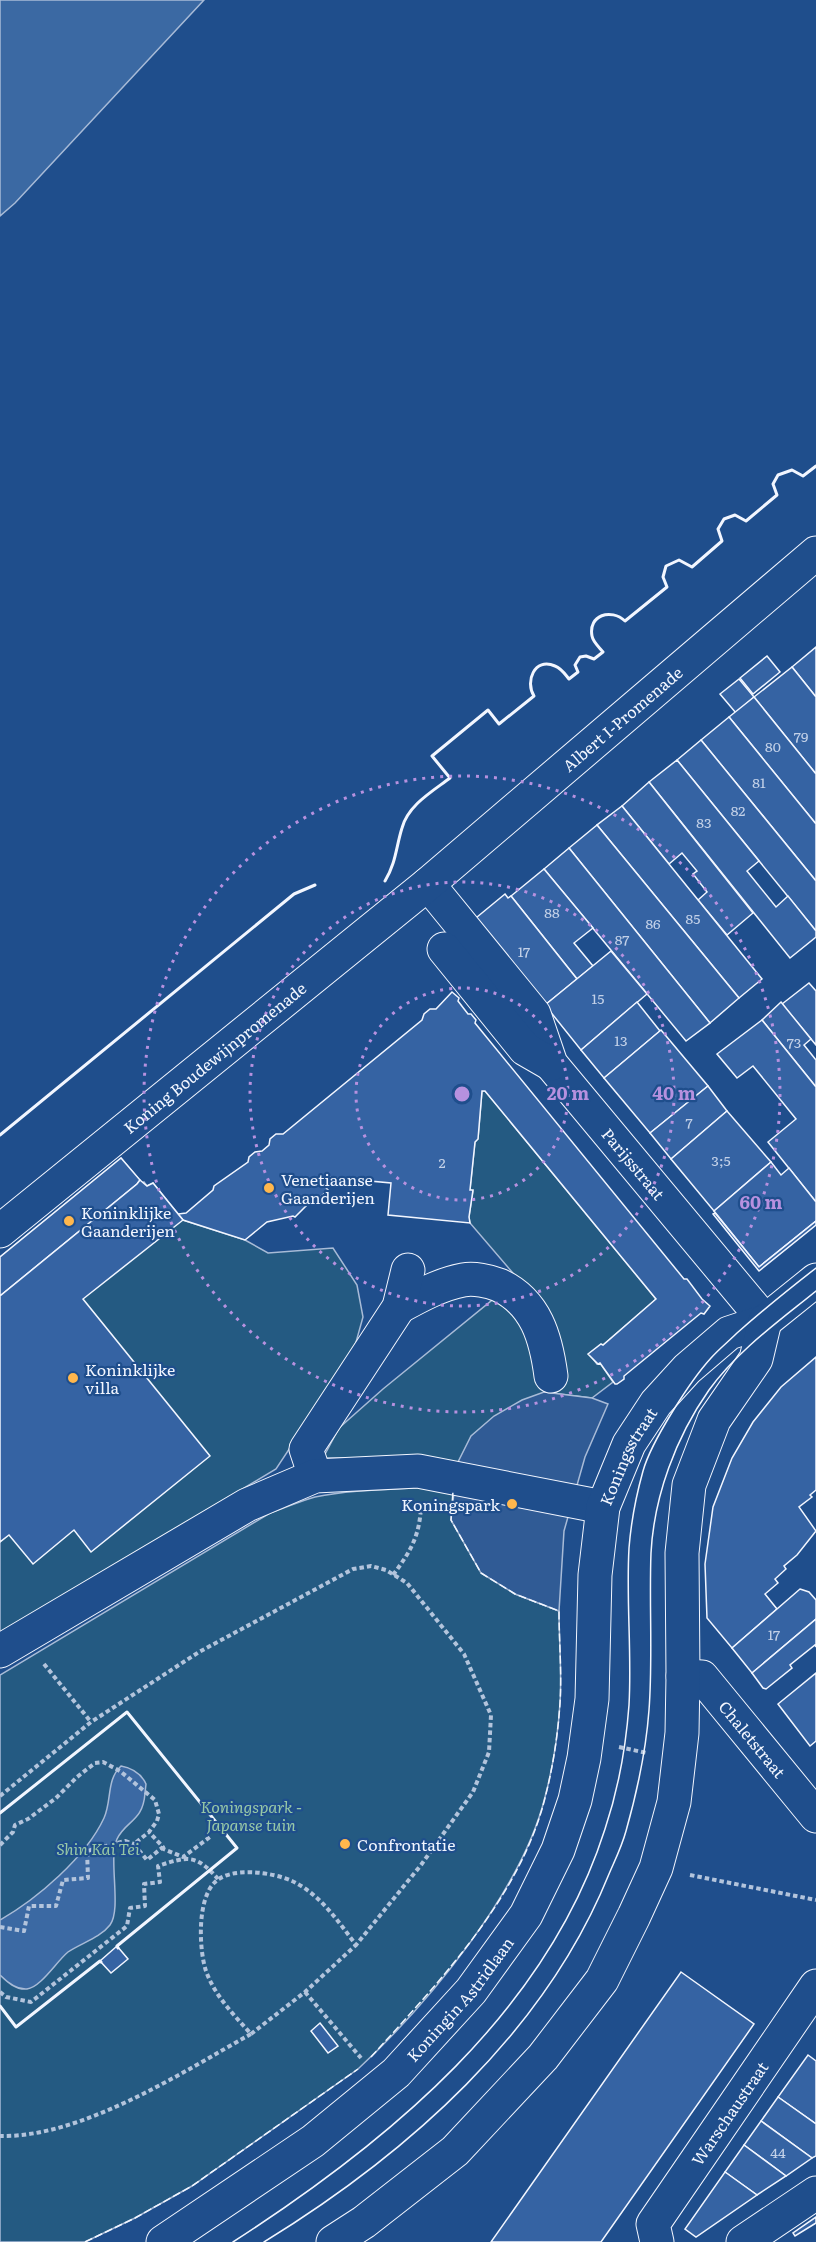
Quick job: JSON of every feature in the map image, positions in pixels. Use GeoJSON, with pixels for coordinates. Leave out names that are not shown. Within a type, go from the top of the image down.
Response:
{"type":"FeatureCollection","features":[{"type":"Feature","properties":{"kind":"street","name":"Albert I-Promenade"},"geometry":{"type":"LineString","coordinates":[[428,884],[816,553]]}},
{"type":"Feature","properties":{"kind":"street","name":"Parijsstraat"},"geometry":{"type":"LineString","coordinates":[[428,884],[534,1014],[551,1064],[765,1321]]}},
{"type":"Feature","properties":{"kind":"street","name":"Koning Boudewijnpromenade"},"geometry":{"type":"LineString","coordinates":[[0,1231],[428,884]]}},
{"type":"Feature","properties":{"kind":"street"},"geometry":{"type":"LineString","coordinates":[[444,949],[525,1048],[551,1064]]}},
{"type":"Feature","properties":{"kind":"street"},"geometry":{"type":"LineString","coordinates":[[315,1476],[306,1449],[399,1306],[408,1270]]}},
{"type":"Feature","properties":{"kind":"street"},"geometry":{"type":"LineString","coordinates":[[399,1306],[424,1293],[465,1279],[489,1281],[514,1292],[525,1303],[538,1327],[548,1350],[551,1376]]}},
{"type":"Feature","properties":{"kind":"street","name":"Koningsstraat"},"geometry":{"type":"LineString","coordinates":[[593,1648],[595,1575],[603,1507],[629,1443],[656,1403],[687,1369],[729,1333],[765,1321],[816,1280]]}},
{"type":"Feature","properties":{"kind":"street"},"geometry":{"type":"LineString","coordinates":[[333,2242],[364,2222],[455,2151],[543,2058],[602,1980],[634,1916],[656,1868],[674,1802],[682,1733],[681,1553],[689,1485],[714,1420],[756,1359],[765,1321]]}},
{"type":"Feature","properties":{"kind":"street"},"geometry":{"type":"LineString","coordinates":[[11,1644],[248,1505],[315,1476],[418,1471],[603,1507]]}},
{"type":"Feature","properties":{"kind":"street","name":"Koningin Astridlaan"},"geometry":{"type":"LineString","coordinates":[[163,2242],[313,2141],[383,2084],[396,2073],[471,1991],[526,1915],[558,1850],[575,1800],[584,1758],[592,1699],[593,1648]]}},
{"type":"Feature","properties":{"kind":"street","name":"Chaletstraat"},"geometry":{"type":"LineString","coordinates":[[683,1676],[702,1677],[816,1816]]}},
{"type":"Feature","properties":{"kind":"street","name":"Warschaustraat"},"geometry":{"type":"LineString","coordinates":[[657,2242],[653,2224],[816,1986]]}},
{"type":"Feature","properties":{"kind":"street"},"geometry":{"type":"LineString","coordinates":[[743,2242],[816,2193]]}},
{"type":"Feature","properties":{"kind":"path"},"geometry":{"type":"LineString","coordinates":[[393,1575],[412,1549],[419,1526],[421,1507],[418,1471]]}},
{"type":"Feature","properties":{"kind":"path"},"geometry":{"type":"LineString","coordinates":[[0,1796],[91,1722],[199,1653],[353,1569],[370,1566],[407,1583],[464,1654],[491,1715],[489,1752],[473,1792],[421,1865],[356,1945],[305,1992],[251,2034],[150,2091],[73,2124],[42,2132],[0,2136]]}},
{"type":"Feature","properties":{"kind":"path"},"geometry":{"type":"LineString","coordinates":[[11,1644],[91,1722]]}},
{"type":"Feature","properties":{"kind":"path"},"geometry":{"type":"LineString","coordinates":[[584,1758],[604,1762],[607,1745],[662,1756],[664,1735],[682,1733]]}},
{"type":"Feature","properties":{"kind":"path"},"geometry":{"type":"LineString","coordinates":[[0,1845],[13,1832],[15,1825],[28,1819],[56,1798],[76,1777],[95,1764],[103,1762],[120,1771],[155,1800],[159,1814],[149,1832],[134,1844]]}},
{"type":"Feature","properties":{"kind":"path"},"geometry":{"type":"LineString","coordinates":[[149,1832],[163,1847],[161,1848]]}},
{"type":"Feature","properties":{"kind":"path"},"geometry":{"type":"LineString","coordinates":[[0,1992],[6,1997],[31,2002],[127,1926],[130,1908],[145,1906],[144,1884],[160,1882],[158,1866],[183,1857],[210,1837]]}},
{"type":"Feature","properties":{"kind":"path"},"geometry":{"type":"LineString","coordinates":[[0,1927],[24,1931],[29,1906],[56,1906],[63,1880],[88,1878],[87,1851],[125,1841],[134,1844],[147,1860],[161,1848]]}},
{"type":"Feature","properties":{"kind":"path"},"geometry":{"type":"LineString","coordinates":[[161,1848],[204,1864],[218,1879]]}},
{"type":"Feature","properties":{"kind":"path"},"geometry":{"type":"LineString","coordinates":[[656,1868],[816,1900]]}},
{"type":"Feature","properties":{"kind":"path"},"geometry":{"type":"LineString","coordinates":[[251,2034],[217,1995],[206,1972],[201,1951],[202,1911],[212,1884],[223,1875],[242,1872],[260,1873],[292,1881],[324,1903],[356,1945]]}},
{"type":"Feature","properties":{"kind":"path"},"geometry":{"type":"LineString","coordinates":[[305,1992],[383,2084]]}},
{"type":"Feature","properties":{"kind":"green space"},"geometry":{"type":"Polygon","coordinates":[[[482,1091],[485,1091],[656,1299],[603,1345],[589,1354],[597,1364],[600,1363],[613,1382],[592,1398],[544,1392],[457,1464],[415,1458],[323,1458],[339,1428],[383,1389],[518,1279],[470,1223],[473,1191],[470,1190],[475,1142],[478,1139],[482,1091]]]}},
{"type":"Feature","properties":{"kind":"green space"},"geometry":{"type":"Polygon","coordinates":[[[121,1158],[142,1183],[144,1182],[147,1186],[153,1183],[183,1220],[245,1240],[268,1253],[333,1248],[357,1285],[363,1317],[353,1353],[276,1469],[0,1633],[0,1257],[121,1158]]]}},
{"type":"Feature","properties":{"kind":"green space","name":"Koningspark - Japanse tuin"},"geometry":{"type":"Polygon","coordinates":[[[454,1485],[515,1594],[559,1611],[560,1703],[545,1797],[533,1833],[516,1870],[494,1907],[442,1979],[414,2012],[358,2069],[192,2186],[135,2218],[85,2242],[0,2242],[0,1675],[270,1513],[315,1497],[332,1494],[454,1485]]]}},
{"type":"Feature","properties":{"kind":"shaded area"},"geometry":{"type":"Polygon","coordinates":[[[0,0],[204,0],[15,203],[0,216],[0,0]]]}},
{"type":"Feature","properties":{"kind":"shaded area","name":"Koningspark"},"geometry":{"type":"Polygon","coordinates":[[[544,1392],[592,1398],[608,1404],[585,1457],[564,1531],[559,1611],[515,1594],[481,1573],[451,1520],[457,1464],[471,1436],[494,1416],[522,1400],[544,1392]]]}},
{"type":"Feature","properties":{"kind":"shaded area"},"geometry":{"type":"Polygon","coordinates":[[[121,1766],[136,1772],[146,1785],[141,1810],[117,1839],[114,1859],[115,1908],[110,1925],[96,1937],[68,1952],[38,1984],[27,1989],[15,1987],[0,1975],[0,1920],[29,1901],[59,1876],[96,1833],[104,1818],[113,1778],[121,1766]]]}},
{"type":"Feature","properties":{"kind":"building"},"geometry":{"type":"Polygon","coordinates":[[[816,647],[816,697],[792,667],[816,647]]]}},
{"type":"Feature","properties":{"kind":"building"},"geometry":{"type":"Polygon","coordinates":[[[767,656],[780,672],[753,694],[740,678],[767,656]]]}},
{"type":"Feature","properties":{"kind":"building"},"geometry":{"type":"Polygon","coordinates":[[[792,667],[816,697],[816,774],[754,697],[792,667]]]}},
{"type":"Feature","properties":{"kind":"building"},"geometry":{"type":"Polygon","coordinates":[[[739,679],[754,697],[736,713],[720,694],[739,679]]]}},
{"type":"Feature","properties":{"kind":"building"},"geometry":{"type":"Polygon","coordinates":[[[754,697],[816,774],[816,824],[729,717],[754,697]]]}},
{"type":"Feature","properties":{"kind":"building"},"geometry":{"type":"Polygon","coordinates":[[[729,717],[816,824],[816,881],[701,740],[729,717]]]}},
{"type":"Feature","properties":{"kind":"building"},"geometry":{"type":"Polygon","coordinates":[[[701,740],[816,881],[816,931],[677,760],[701,740]]]}},
{"type":"Feature","properties":{"kind":"building"},"geometry":{"type":"Polygon","coordinates":[[[677,760],[759,861],[747,871],[776,907],[788,896],[816,931],[816,937],[790,958],[649,782],[677,760]]]}},
{"type":"Feature","properties":{"kind":"building"},"geometry":{"type":"Polygon","coordinates":[[[649,782],[753,913],[727,935],[698,900],[707,892],[693,874],[697,871],[682,853],[669,864],[622,806],[649,782]]]}},
{"type":"Feature","properties":{"kind":"building"},"geometry":{"type":"Polygon","coordinates":[[[622,806],[762,979],[739,998],[597,825],[622,806]]]}},
{"type":"Feature","properties":{"kind":"building"},"geometry":{"type":"Polygon","coordinates":[[[597,825],[739,998],[710,1023],[569,848],[597,825]]]}},
{"type":"Feature","properties":{"kind":"building"},"geometry":{"type":"Polygon","coordinates":[[[569,848],[710,1023],[686,1041],[544,869],[569,848]]]}},
{"type":"Feature","properties":{"kind":"building"},"geometry":{"type":"Polygon","coordinates":[[[544,869],[593,928],[574,943],[593,966],[577,979],[511,896],[544,869]]]}},
{"type":"Feature","properties":{"kind":"building"},"geometry":{"type":"Polygon","coordinates":[[[505,894],[508,898],[511,896],[577,979],[545,1005],[471,922],[505,894]]]}},
{"type":"Feature","properties":{"kind":"building"},"geometry":{"type":"Polygon","coordinates":[[[611,951],[647,994],[581,1050],[545,1005],[611,951]]]}},
{"type":"Feature","properties":{"kind":"building"},"geometry":{"type":"Polygon","coordinates":[[[809,983],[816,991],[816,1045],[782,1004],[809,983]]]}},
{"type":"Feature","properties":{"kind":"building","name":"Venetiaanse Gaanderijen"},"geometry":{"type":"Polygon","coordinates":[[[452,992],[684,1279],[687,1279],[710,1306],[704,1314],[701,1313],[617,1384],[600,1363],[598,1364],[588,1354],[601,1344],[603,1345],[656,1299],[485,1091],[482,1091],[478,1139],[475,1142],[470,1190],[473,1190],[470,1223],[388,1215],[391,1183],[326,1177],[320,1181],[328,1190],[318,1199],[314,1198],[295,1217],[267,1222],[245,1240],[183,1220],[178,1214],[186,1213],[213,1190],[214,1186],[248,1162],[249,1157],[255,1152],[262,1151],[269,1145],[270,1139],[276,1134],[283,1134],[422,1020],[424,1014],[430,1009],[436,1009],[452,992]]]}},
{"type":"Feature","properties":{"kind":"building"},"geometry":{"type":"Polygon","coordinates":[[[637,1002],[660,1031],[604,1078],[581,1050],[637,1002]]]}},
{"type":"Feature","properties":{"kind":"building"},"geometry":{"type":"Polygon","coordinates":[[[781,1002],[811,1039],[804,1045],[816,1060],[816,1087],[762,1020],[781,1002]]]}},
{"type":"Feature","properties":{"kind":"building"},"geometry":{"type":"Polygon","coordinates":[[[762,1020],[816,1087],[816,1202],[768,1142],[796,1119],[753,1066],[737,1078],[717,1054],[762,1020]]]}},
{"type":"Feature","properties":{"kind":"building"},"geometry":{"type":"Polygon","coordinates":[[[661,1030],[708,1086],[650,1133],[604,1078],[661,1030]]]}},
{"type":"Feature","properties":{"kind":"building"},"geometry":{"type":"Polygon","coordinates":[[[708,1086],[727,1111],[671,1159],[650,1133],[708,1086]]]}},
{"type":"Feature","properties":{"kind":"building"},"geometry":{"type":"Polygon","coordinates":[[[727,1111],[771,1162],[714,1211],[671,1159],[727,1111]]]}},
{"type":"Feature","properties":{"kind":"building","name":"Koninklijke Gaanderijen"},"geometry":{"type":"Polygon","coordinates":[[[121,1158],[140,1180],[137,1184],[0,1296],[0,1257],[121,1158]]]}},
{"type":"Feature","properties":{"kind":"building"},"geometry":{"type":"Polygon","coordinates":[[[771,1162],[781,1175],[789,1168],[816,1202],[816,1221],[759,1267],[714,1211],[771,1162]]]}},
{"type":"Feature","properties":{"kind":"building","name":"Koninklijke villa"},"geometry":{"type":"Polygon","coordinates":[[[140,1180],[147,1186],[153,1183],[183,1220],[83,1299],[210,1456],[91,1552],[74,1530],[33,1564],[9,1535],[0,1542],[0,1296],[140,1180]]]}},
{"type":"Feature","properties":{"kind":"building"},"geometry":{"type":"Polygon","coordinates":[[[715,1213],[759,1267],[816,1221],[816,1225],[759,1271],[713,1214],[715,1213]]]}},
{"type":"Feature","properties":{"kind":"building"},"geometry":{"type":"Polygon","coordinates":[[[816,1357],[816,1490],[810,1495],[812,1497],[799,1507],[816,1531],[797,1555],[784,1566],[786,1569],[775,1579],[778,1583],[765,1594],[777,1609],[732,1648],[707,1618],[705,1564],[713,1507],[732,1458],[753,1422],[781,1387],[816,1357]]]}},
{"type":"Feature","properties":{"kind":"building"},"geometry":{"type":"Polygon","coordinates":[[[800,1589],[809,1592],[816,1600],[816,1619],[752,1673],[732,1648],[800,1589]]]}},
{"type":"Feature","properties":{"kind":"building"},"geometry":{"type":"Polygon","coordinates":[[[816,1619],[816,1647],[815,1645],[790,1665],[792,1668],[766,1689],[763,1688],[752,1673],[816,1619]]]}},
{"type":"Feature","properties":{"kind":"building"},"geometry":{"type":"Polygon","coordinates":[[[816,1673],[816,1741],[810,1746],[778,1704],[816,1673]]]}},
{"type":"Feature","properties":{"kind":"building"},"geometry":{"type":"Polygon","coordinates":[[[117,1946],[128,1959],[111,1973],[100,1961],[117,1946]]]}},
{"type":"Feature","properties":{"kind":"building"},"geometry":{"type":"Polygon","coordinates":[[[681,1972],[754,2024],[601,2242],[491,2242],[681,1972]]]}},
{"type":"Feature","properties":{"kind":"building"},"geometry":{"type":"Polygon","coordinates":[[[320,2023],[338,2046],[328,2053],[311,2031],[320,2023]]]}},
{"type":"Feature","properties":{"kind":"building"},"geometry":{"type":"Polygon","coordinates":[[[808,2055],[816,2061],[816,2124],[778,2097],[808,2055]]]}},
{"type":"Feature","properties":{"kind":"building"},"geometry":{"type":"Polygon","coordinates":[[[778,2097],[816,2124],[816,2156],[812,2158],[761,2121],[778,2097]]]}},
{"type":"Feature","properties":{"kind":"building"},"geometry":{"type":"Polygon","coordinates":[[[761,2121],[812,2158],[786,2176],[744,2145],[761,2121]]]}},
{"type":"Feature","properties":{"kind":"building"},"geometry":{"type":"Polygon","coordinates":[[[744,2145],[786,2176],[757,2195],[725,2172],[744,2145]]]}},
{"type":"Feature","properties":{"kind":"building"},"geometry":{"type":"Polygon","coordinates":[[[725,2172],[757,2195],[696,2237],[685,2229],[725,2172]]]}},
{"type":"Feature","properties":{"kind":"building"},"geometry":{"type":"Polygon","coordinates":[[[816,2217],[816,2223],[795,2236],[793,2233],[816,2217]]]}},
{"type":"Feature","properties":{"kind":"tram line"},"geometry":{"type":"LineString","coordinates":[[233,2242],[291,2203],[404,2116],[455,2067],[503,2014],[544,1957],[579,1895],[605,1829],[618,1783],[629,1705],[629,1548],[636,1500],[647,1459],[672,1412],[711,1358],[737,1333],[816,1268]]}},
{"type":"Feature","properties":{"kind":"tram line"},"geometry":{"type":"LineString","coordinates":[[264,2242],[369,2170],[419,2129],[466,2085],[509,2037],[548,1986],[582,1932],[622,1842],[634,1801],[646,1741],[650,1690],[651,1553],[657,1510],[669,1468],[686,1427],[720,1376],[759,1337],[816,1291]]}},
{"type":"Feature","properties":{"kind":"fence"},"geometry":{"type":"LineString","coordinates":[[371,2057],[449,1969],[497,1904],[517,1870],[533,1835],[545,1798],[555,1751],[561,1692],[559,1611],[515,1594],[481,1573],[451,1520],[453,1491]]}},
{"type":"Feature","properties":{"kind":"fence"},"geometry":{"type":"LineString","coordinates":[[85,2242],[135,2218],[192,2186],[358,2069]]}},
{"type":"Feature","properties":{"kind":"wall"},"geometry":{"type":"LineString","coordinates":[[385,881],[394,861],[402,828],[410,812],[422,799],[450,778],[432,756],[488,710],[499,724],[534,696],[531,690],[531,678],[533,672],[542,665],[557,667],[569,679],[578,672],[575,665],[580,657],[586,656],[594,659],[603,652],[592,636],[592,629],[597,619],[607,614],[625,621],[667,587],[663,577],[666,566],[679,560],[692,567],[722,541],[718,529],[724,519],[735,515],[746,521],[777,495],[773,484],[778,475],[792,470],[803,476],[816,466]]}},
{"type":"Feature","properties":{"kind":"wall"},"geometry":{"type":"LineString","coordinates":[[0,1135],[294,894],[315,885]]}},
{"type":"Feature","properties":{"kind":"wall"},"geometry":{"type":"LineString","coordinates":[[0,1813],[127,1712],[237,1848],[117,1946],[118,1948]]}},
{"type":"Feature","properties":{"kind":"wall"},"geometry":{"type":"LineString","coordinates":[[0,2006],[16,2027],[101,1962]]}},
{"type":"Feature","properties":{"kind":"place","name":"Venetiaanse Gaanderijen"},"geometry":{"type":"Point","coordinates":[269,1188]}},
{"type":"Feature","properties":{"kind":"place","name":"Koninklijke Gaanderijen"},"geometry":{"type":"Point","coordinates":[69,1221]}},
{"type":"Feature","properties":{"kind":"place","name":"Koninklijke villa"},"geometry":{"type":"Point","coordinates":[73,1378]}},
{"type":"Feature","properties":{"kind":"place","name":"Koningspark"},"geometry":{"type":"Point","coordinates":[512,1504]}},
{"type":"Feature","properties":{"kind":"place","name":"Confrontatie"},"geometry":{"type":"Point","coordinates":[345,1844]}},
{"type":"Feature","properties":{"kind":"park label","name":"Shin Kai Tei"},"geometry":{"type":"Point","coordinates":[98,1848]}}]}
